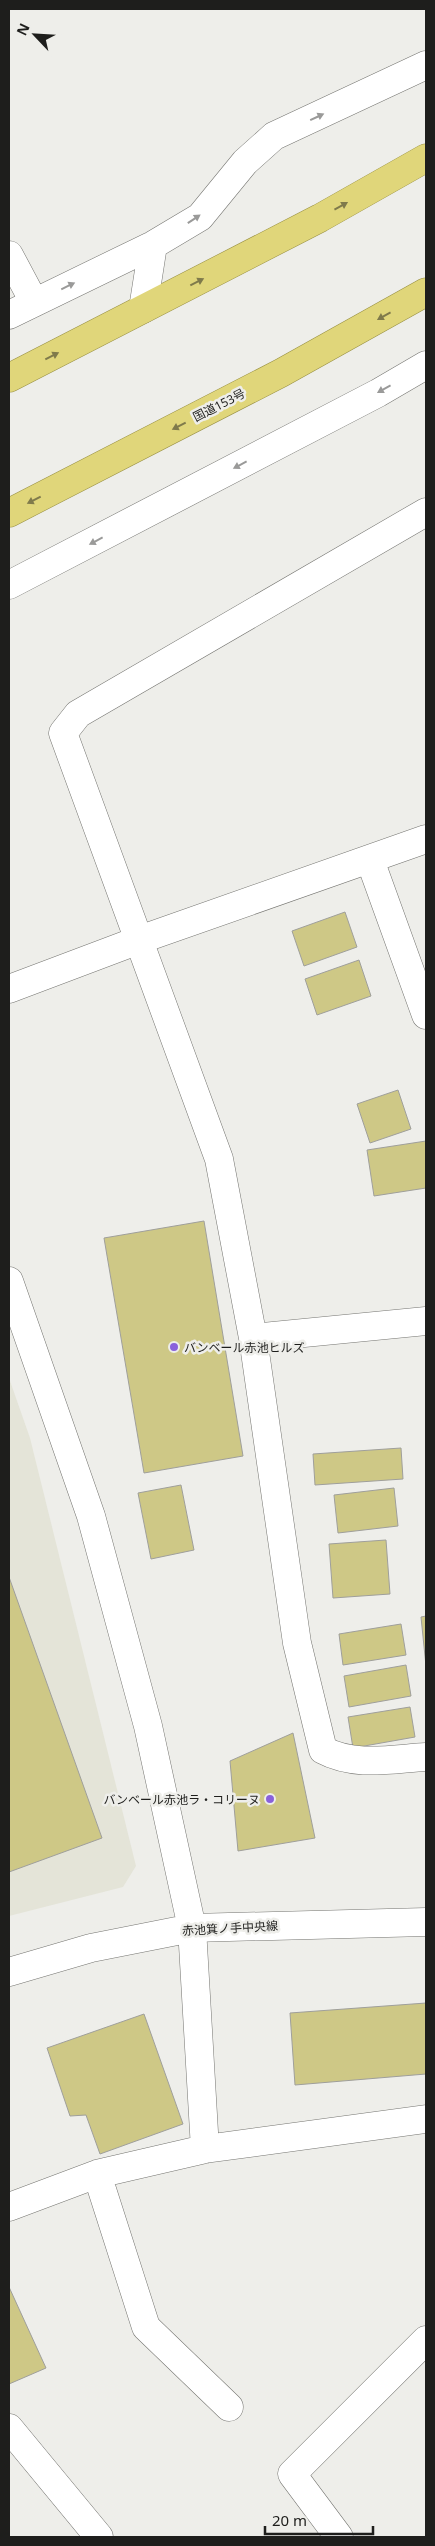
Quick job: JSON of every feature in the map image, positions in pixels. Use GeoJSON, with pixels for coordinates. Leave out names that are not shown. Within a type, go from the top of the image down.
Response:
{"type":"FeatureCollection","features":[{"type":"Feature","properties":{"kind":"highway"},"geometry":{"type":"LineString","coordinates":[[9,378],[320,218],[426,158]]}},
{"type":"Feature","properties":{"kind":"highway","name":"国道153号"},"geometry":{"type":"LineString","coordinates":[[9,513],[282,373],[426,292]]}},
{"type":"Feature","properties":{"kind":"street"},"geometry":{"type":"LineString","coordinates":[[9,315],[153,245],[200,217],[245,162],[274,136],[426,65]]}},
{"type":"Feature","properties":{"kind":"street"},"geometry":{"type":"LineString","coordinates":[[143,309],[153,245]]}},
{"type":"Feature","properties":{"kind":"street"},"geometry":{"type":"LineString","coordinates":[[9,255],[34,302]]}},
{"type":"Feature","properties":{"kind":"street"},"geometry":{"type":"LineString","coordinates":[[9,585],[316,426],[426,365]]}},
{"type":"Feature","properties":{"kind":"street"},"geometry":{"type":"LineString","coordinates":[[426,512],[78,714],[63,733],[219,1159],[253,1338],[297,1642],[323,1750],[337,1758],[357,1762],[426,1757]]}},
{"type":"Feature","properties":{"kind":"street"},"geometry":{"type":"LineString","coordinates":[[9,989],[139,940],[426,839]]}},
{"type":"Feature","properties":{"kind":"street"},"geometry":{"type":"LineString","coordinates":[[370,860],[426,1014]]}},
{"type":"Feature","properties":{"kind":"street"},"geometry":{"type":"LineString","coordinates":[[9,1281],[91,1516],[148,1726],[192,1928],[205,2149]]}},
{"type":"Feature","properties":{"kind":"street"},"geometry":{"type":"LineString","coordinates":[[253,1338],[426,1321]]}},
{"type":"Feature","properties":{"kind":"street","name":"赤池箕ノ手中央線"},"geometry":{"type":"LineString","coordinates":[[9,1972],[91,1948],[192,1928],[426,1922]]}},
{"type":"Feature","properties":{"kind":"street"},"geometry":{"type":"LineString","coordinates":[[9,2207],[97,2174],[205,2149],[426,2120]]}},
{"type":"Feature","properties":{"kind":"street"},"geometry":{"type":"LineString","coordinates":[[97,2174],[146,2327],[229,2407]]}},
{"type":"Feature","properties":{"kind":"street"},"geometry":{"type":"LineString","coordinates":[[339,2537],[292,2474],[426,2340]]}},
{"type":"Feature","properties":{"kind":"street"},"geometry":{"type":"LineString","coordinates":[[9,2428],[99,2537]]}},
{"type":"Feature","properties":{"kind":"shaded area"},"geometry":{"type":"Polygon","coordinates":[[[9,1378],[30,1438],[136,1866],[123,1887],[9,1916],[9,1378]]]}},
{"type":"Feature","properties":{"kind":"building"},"geometry":{"type":"Polygon","coordinates":[[[345,912],[357,947],[304,966],[292,931],[345,912]]]}},
{"type":"Feature","properties":{"kind":"building"},"geometry":{"type":"Polygon","coordinates":[[[359,960],[371,996],[317,1015],[305,979],[359,960]]]}},
{"type":"Feature","properties":{"kind":"building"},"geometry":{"type":"Polygon","coordinates":[[[398,1090],[411,1129],[370,1143],[357,1104],[398,1090]]]}},
{"type":"Feature","properties":{"kind":"building"},"geometry":{"type":"Polygon","coordinates":[[[426,1141],[426,1188],[374,1196],[367,1150],[426,1141]]]}},
{"type":"Feature","properties":{"kind":"building","name":"バンベール赤池ヒルズ"},"geometry":{"type":"Polygon","coordinates":[[[204,1221],[243,1456],[144,1473],[104,1238],[204,1221]]]}},
{"type":"Feature","properties":{"kind":"building"},"geometry":{"type":"Polygon","coordinates":[[[401,1448],[403,1479],[315,1485],[313,1454],[401,1448]]]}},
{"type":"Feature","properties":{"kind":"building"},"geometry":{"type":"Polygon","coordinates":[[[181,1485],[194,1550],[151,1559],[138,1493],[181,1485]]]}},
{"type":"Feature","properties":{"kind":"building"},"geometry":{"type":"Polygon","coordinates":[[[394,1488],[398,1526],[338,1533],[334,1495],[394,1488]]]}},
{"type":"Feature","properties":{"kind":"building"},"geometry":{"type":"Polygon","coordinates":[[[386,1540],[390,1594],[333,1598],[329,1544],[386,1540]]]}},
{"type":"Feature","properties":{"kind":"building"},"geometry":{"type":"Polygon","coordinates":[[[9,1577],[102,1838],[9,1872],[9,1577]]]}},
{"type":"Feature","properties":{"kind":"building"},"geometry":{"type":"Polygon","coordinates":[[[426,1616],[426,1666],[421,1617],[426,1616]]]}},
{"type":"Feature","properties":{"kind":"building"},"geometry":{"type":"Polygon","coordinates":[[[401,1624],[406,1655],[343,1665],[339,1634],[401,1624]]]}},
{"type":"Feature","properties":{"kind":"building"},"geometry":{"type":"Polygon","coordinates":[[[406,1665],[411,1696],[349,1707],[344,1676],[406,1665]]]}},
{"type":"Feature","properties":{"kind":"building"},"geometry":{"type":"Polygon","coordinates":[[[410,1707],[415,1737],[353,1748],[348,1717],[410,1707]]]}},
{"type":"Feature","properties":{"kind":"building","name":"バンベール赤池ラ・コリーヌ"},"geometry":{"type":"Polygon","coordinates":[[[293,1733],[315,1838],[238,1851],[230,1761],[293,1733]]]}},
{"type":"Feature","properties":{"kind":"building"},"geometry":{"type":"Polygon","coordinates":[[[426,2003],[426,2074],[295,2085],[290,2013],[426,2003]]]}},
{"type":"Feature","properties":{"kind":"building"},"geometry":{"type":"Polygon","coordinates":[[[144,2014],[183,2124],[100,2154],[86,2115],[70,2116],[47,2048],[144,2014]]]}},
{"type":"Feature","properties":{"kind":"building"},"geometry":{"type":"Polygon","coordinates":[[[9,2287],[46,2368],[9,2384],[9,2287]]]}},
{"type":"Feature","properties":{"kind":"place","name":"バンベール赤池ヒルズ"},"geometry":{"type":"Point","coordinates":[174,1347]}},
{"type":"Feature","properties":{"kind":"place","name":"バンベール赤池ラ・コリーヌ"},"geometry":{"type":"Point","coordinates":[270,1799]}}]}
